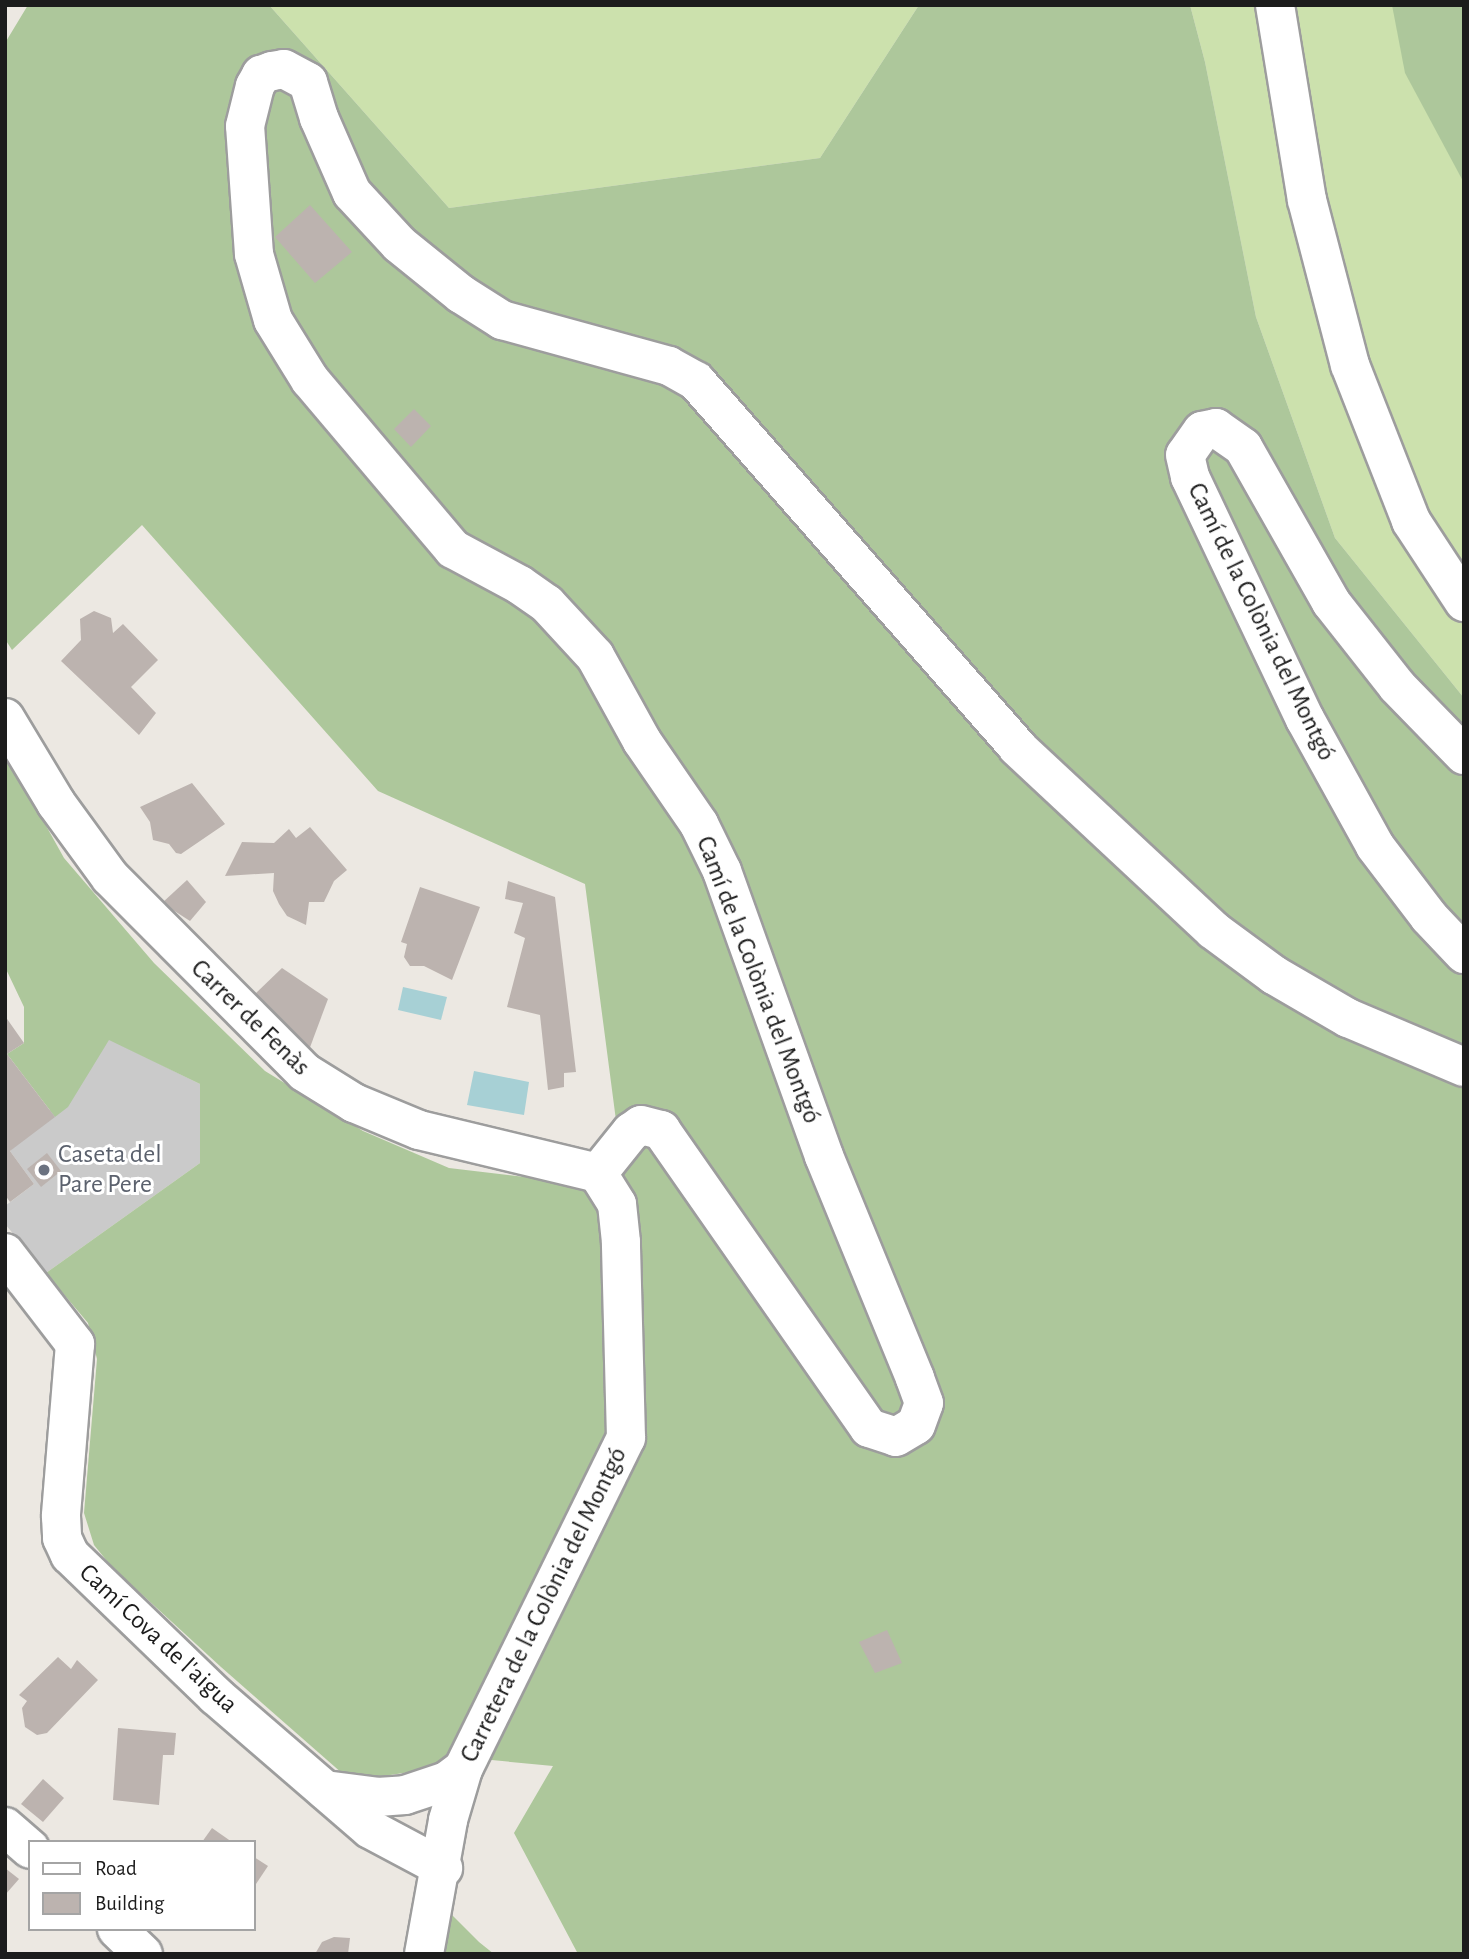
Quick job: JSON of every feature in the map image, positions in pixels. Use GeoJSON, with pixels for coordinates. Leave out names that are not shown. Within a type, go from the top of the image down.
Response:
{"type":"FeatureCollection","features":[{"type":"Feature","properties":{"kind":"street"},"geometry":{"type":"LineString","coordinates":[[1275,5],[1307,200],[1350,365],[1411,521],[1464,602]]}},
{"type":"Feature","properties":{"kind":"street","name":"Camí de la Colònia del Montgó"},"geometry":{"type":"LineString","coordinates":[[598,1173],[631,1132],[641,1125],[661,1130],[869,1429],[896,1437],[916,1425],[924,1404],[915,1378],[824,1156],[722,871],[699,824],[642,741],[595,656],[539,598],[453,550],[396,476],[310,380],[273,320],[254,254],[245,126],[255,86],[261,75],[272,71],[284,69],[307,82],[352,192],[399,244],[461,294],[502,320],[668,366],[696,381],[1017,747],[1213,930],[1274,975],[1337,1013],[1390,1040],[1464,1067]]}},
{"type":"Feature","properties":{"kind":"street","name":"Camí de la Colònia del Montgó"},"geometry":{"type":"LineString","coordinates":[[1464,755],[1397,686],[1331,603],[1243,447],[1216,428],[1202,431],[1185,455],[1190,477],[1305,719],[1375,846],[1421,907],[1464,954]]}},
{"type":"Feature","properties":{"kind":"street","name":"Carrer de Fenàs"},"geometry":{"type":"LineString","coordinates":[[5,718],[56,803],[110,877],[304,1072],[354,1103],[419,1130],[598,1173]]}},
{"type":"Feature","properties":{"kind":"street","name":"Carretera de la Colònia del Montgó"},"geometry":{"type":"LineString","coordinates":[[424,1954],[443,1868],[448,1820],[463,1769],[626,1438],[620,1229],[617,1204],[598,1173]]}},
{"type":"Feature","properties":{"kind":"street","name":"Camí Cova de l'aigua"},"geometry":{"type":"LineString","coordinates":[[5,1253],[75,1344],[61,1516],[62,1538],[70,1555],[216,1696],[325,1790],[388,1841],[443,1868]]}},
{"type":"Feature","properties":{"kind":"street"},"geometry":{"type":"LineString","coordinates":[[325,1790],[378,1797],[405,1795],[447,1781],[463,1769]]}},
{"type":"Feature","properties":{"kind":"street"},"geometry":{"type":"LineString","coordinates":[[5,1827],[28,1847]]}},
{"type":"Feature","properties":{"kind":"street"},"geometry":{"type":"LineString","coordinates":[[119,1931],[144,1954]]}},
{"type":"Feature","properties":{"kind":"shaded area"},"geometry":{"type":"Polygon","coordinates":[[[109,1039],[200,1084],[200,1163],[46,1273],[5,1224],[5,1206],[34,1184],[10,1151],[91,1067],[109,1039]]]}},
{"type":"Feature","properties":{"kind":"green space"},"geometry":{"type":"Polygon","coordinates":[[[28,5],[269,5],[449,208],[820,158],[919,5],[1190,5],[1205,62],[1256,317],[1335,538],[1464,698],[1464,1954],[578,1954],[514,1833],[553,1766],[450,1756],[423,1770],[351,1781],[111,1566],[94,1545],[84,1513],[97,1359],[88,1323],[46,1273],[200,1163],[200,1084],[109,1040],[68,1107],[55,1117],[7,1054],[24,1043],[24,1007],[5,967],[5,752],[64,858],[154,963],[265,1071],[363,1131],[449,1168],[625,1189],[585,884],[378,791],[142,525],[12,650],[5,639],[5,43],[28,5]]]}},
{"type":"Feature","properties":{"kind":"green space"},"geometry":{"type":"Polygon","coordinates":[[[269,5],[919,5],[820,158],[449,208],[269,5]]]}},
{"type":"Feature","properties":{"kind":"green space"},"geometry":{"type":"Polygon","coordinates":[[[1190,5],[1464,5],[1464,698],[1335,538],[1256,317],[1205,62],[1190,5]]]}},
{"type":"Feature","properties":{"kind":"green space"},"geometry":{"type":"Polygon","coordinates":[[[1392,5],[1464,5],[1464,183],[1405,73],[1392,5]]]}},
{"type":"Feature","properties":{"kind":"green space"},"geometry":{"type":"Polygon","coordinates":[[[434,1897],[494,1954],[405,1954],[418,1909],[434,1897]]]}},
{"type":"Feature","properties":{"kind":"water"},"geometry":{"type":"Polygon","coordinates":[[[403,987],[447,997],[441,1020],[398,1010],[403,987]]]}},
{"type":"Feature","properties":{"kind":"water"},"geometry":{"type":"Polygon","coordinates":[[[474,1071],[529,1082],[524,1115],[467,1105],[474,1071]]]}},
{"type":"Feature","properties":{"kind":"building"},"geometry":{"type":"Polygon","coordinates":[[[310,205],[352,252],[315,283],[275,237],[310,205]]]}},
{"type":"Feature","properties":{"kind":"building"},"geometry":{"type":"Polygon","coordinates":[[[414,409],[431,426],[411,447],[394,429],[414,409]]]}},
{"type":"Feature","properties":{"kind":"building"},"geometry":{"type":"Polygon","coordinates":[[[94,611],[111,618],[113,633],[123,624],[158,660],[131,687],[156,713],[139,735],[61,661],[81,640],[80,619],[94,611]]]}},
{"type":"Feature","properties":{"kind":"building"},"geometry":{"type":"Polygon","coordinates":[[[192,783],[225,824],[181,854],[176,853],[169,844],[153,840],[150,822],[140,807],[192,783]]]}},
{"type":"Feature","properties":{"kind":"building"},"geometry":{"type":"Polygon","coordinates":[[[310,827],[347,870],[334,881],[324,902],[309,902],[306,925],[287,916],[279,904],[273,891],[274,873],[225,876],[242,842],[274,843],[289,829],[296,838],[310,827]]]}},
{"type":"Feature","properties":{"kind":"building"},"geometry":{"type":"Polygon","coordinates":[[[187,880],[206,902],[190,921],[162,903],[187,880]]]}},
{"type":"Feature","properties":{"kind":"building"},"geometry":{"type":"Polygon","coordinates":[[[508,881],[555,897],[576,1072],[564,1073],[564,1087],[548,1090],[540,1015],[507,1007],[525,938],[514,933],[523,903],[505,899],[508,881]]]}},
{"type":"Feature","properties":{"kind":"building"},"geometry":{"type":"Polygon","coordinates":[[[420,887],[480,907],[452,980],[424,966],[410,966],[404,957],[407,944],[401,942],[420,887]]]}},
{"type":"Feature","properties":{"kind":"building"},"geometry":{"type":"Polygon","coordinates":[[[282,968],[328,999],[309,1050],[255,994],[282,968]]]}},
{"type":"Feature","properties":{"kind":"building"},"geometry":{"type":"Polygon","coordinates":[[[5,1016],[24,1043],[7,1054],[55,1117],[10,1151],[34,1184],[10,1202],[5,1195],[5,1016]]]}},
{"type":"Feature","properties":{"kind":"building","name":"Caseta del Pare Pere"},"geometry":{"type":"Polygon","coordinates":[[[47,1153],[61,1171],[41,1187],[27,1169],[47,1153]]]}},
{"type":"Feature","properties":{"kind":"building"},"geometry":{"type":"Polygon","coordinates":[[[887,1630],[902,1663],[875,1673],[859,1642],[887,1630]]]}},
{"type":"Feature","properties":{"kind":"building"},"geometry":{"type":"Polygon","coordinates":[[[58,1657],[71,1669],[77,1660],[98,1680],[47,1733],[37,1735],[25,1727],[22,1708],[27,1701],[19,1695],[58,1657]]]}},
{"type":"Feature","properties":{"kind":"building"},"geometry":{"type":"Polygon","coordinates":[[[118,1728],[176,1733],[174,1755],[163,1755],[159,1805],[113,1800],[118,1728]]]}},
{"type":"Feature","properties":{"kind":"building"},"geometry":{"type":"Polygon","coordinates":[[[43,1779],[64,1798],[43,1822],[21,1804],[43,1779]]]}},
{"type":"Feature","properties":{"kind":"building"},"geometry":{"type":"Polygon","coordinates":[[[212,1828],[229,1840],[203,1840],[212,1828]]]}},
{"type":"Feature","properties":{"kind":"building"},"geometry":{"type":"Polygon","coordinates":[[[256,1858],[268,1866],[256,1884],[256,1858]]]}},
{"type":"Feature","properties":{"kind":"building"},"geometry":{"type":"Polygon","coordinates":[[[5,1868],[19,1879],[5,1895],[5,1868]]]}},
{"type":"Feature","properties":{"kind":"building"},"geometry":{"type":"Polygon","coordinates":[[[334,1937],[350,1938],[348,1954],[315,1954],[322,1942],[334,1937]]]}},
{"type":"Feature","properties":{"kind":"place","name":"Caseta del Pare Pere"},"geometry":{"type":"Point","coordinates":[44,1170]}}]}
